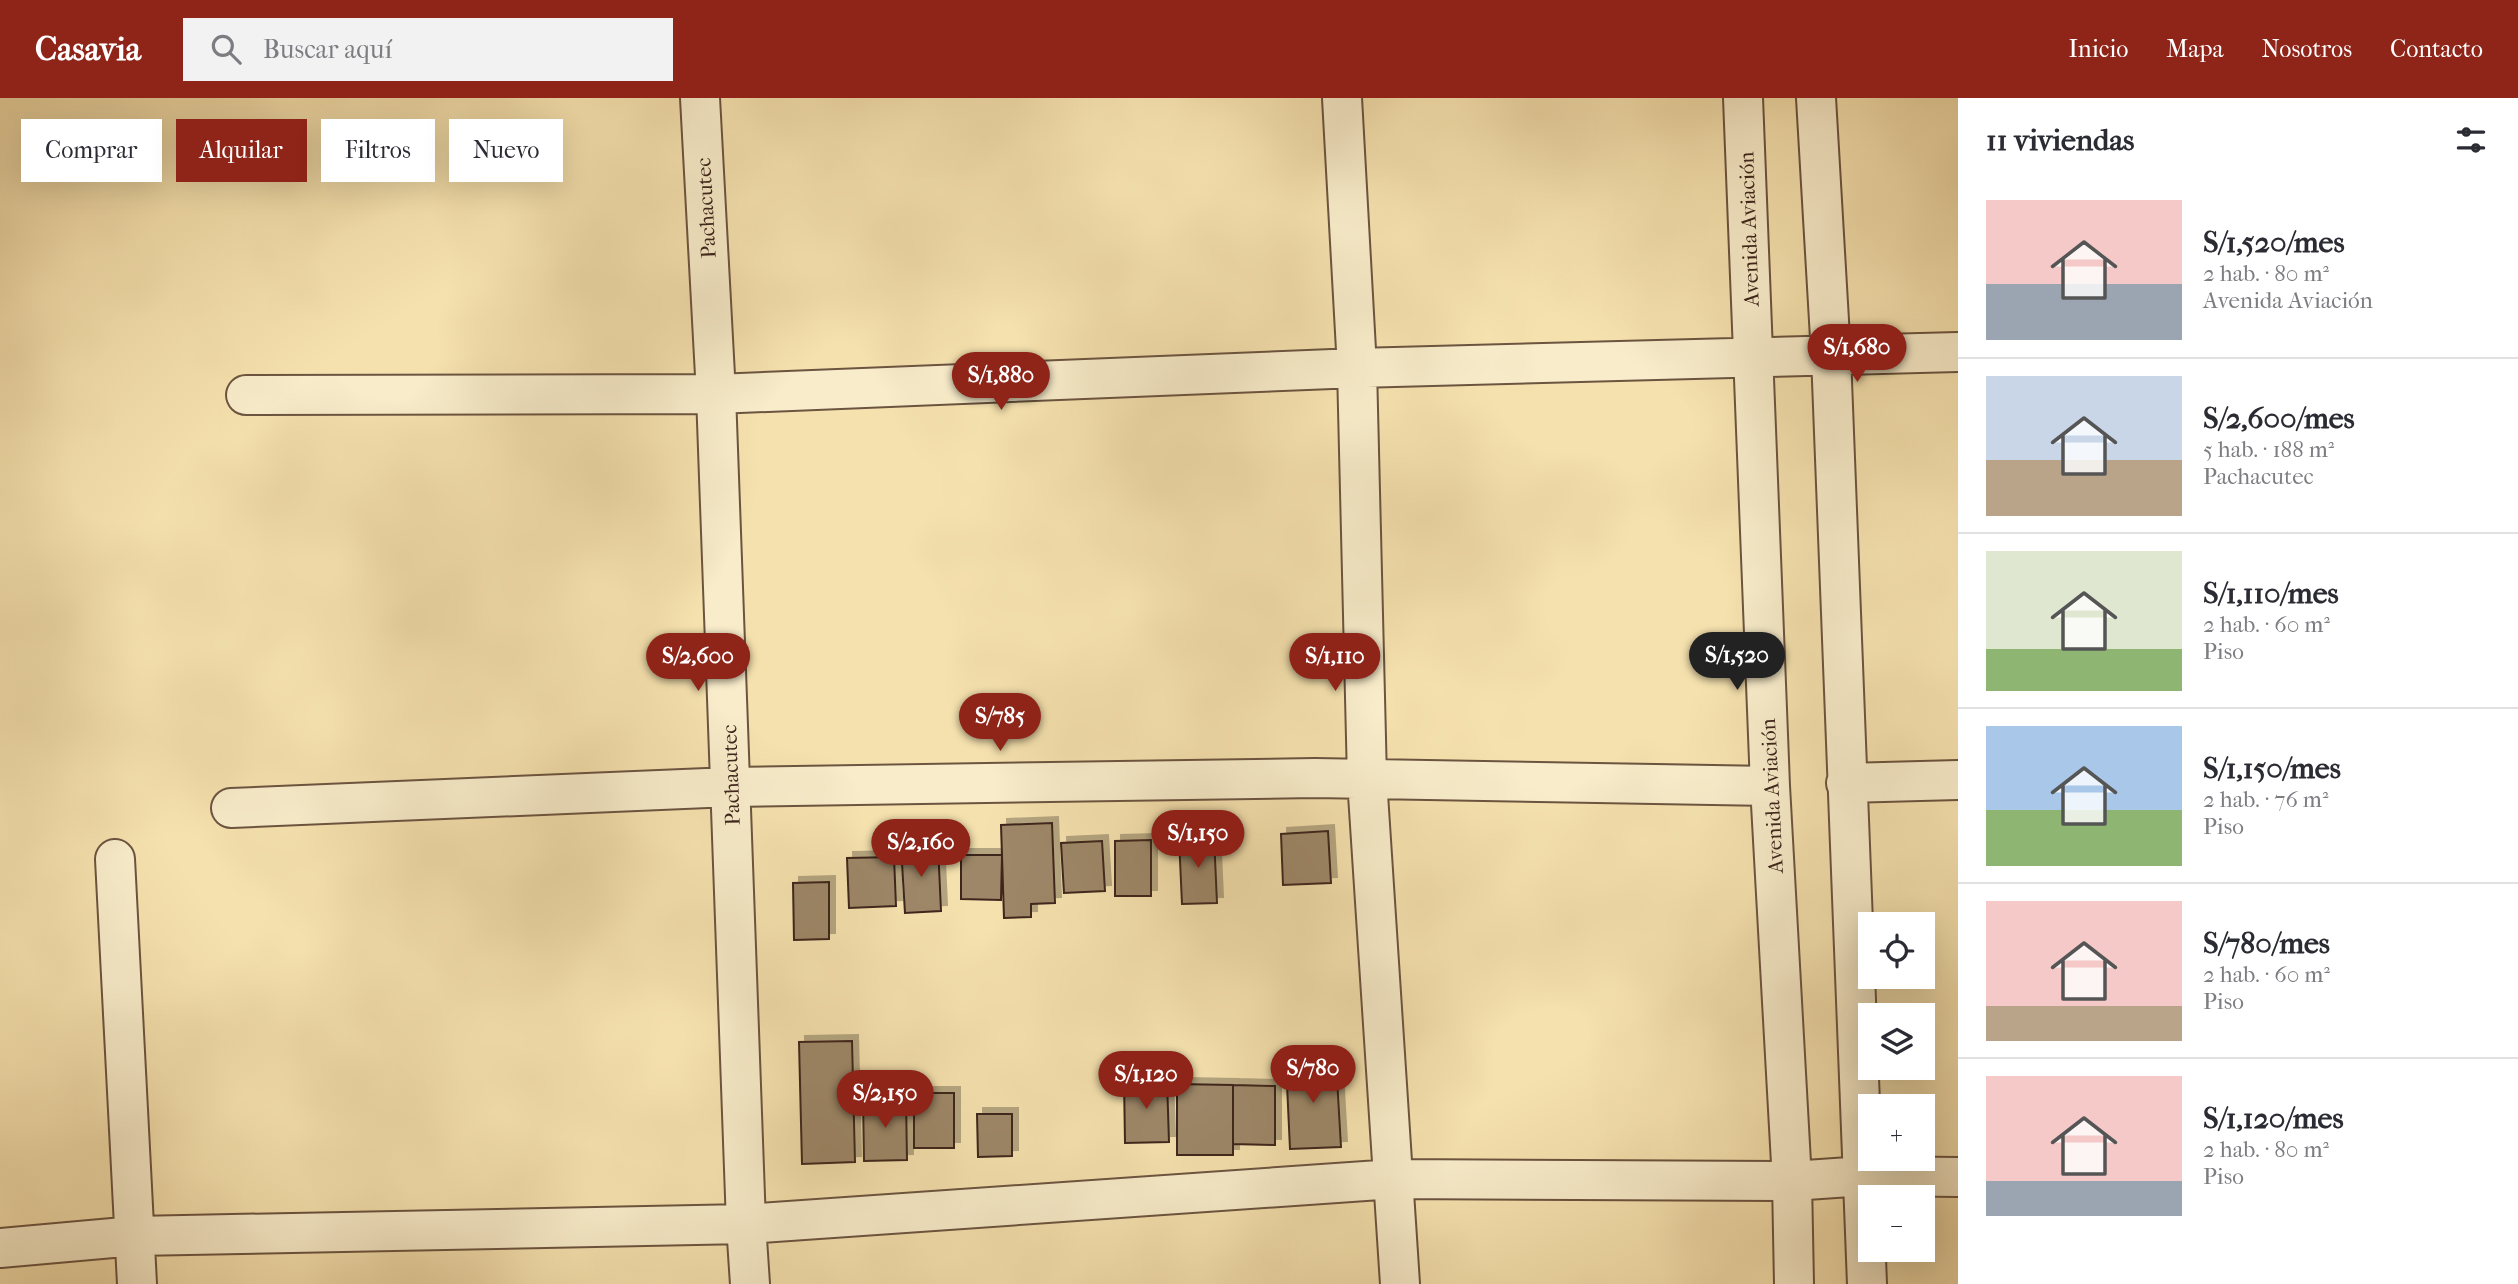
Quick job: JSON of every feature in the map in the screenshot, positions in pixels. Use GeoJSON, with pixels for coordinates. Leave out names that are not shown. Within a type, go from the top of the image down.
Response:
{"type":"FeatureCollection","features":[{"type":"Feature","properties":{"kind":"street","name":"Pachacutec"},"geometry":{"type":"LineString","coordinates":[[700,98],[716,394],[750,1284]]}},
{"type":"Feature","properties":{"kind":"street"},"geometry":{"type":"LineString","coordinates":[[1342,98],[1357,368],[1367,779],[1400,1284]]}},
{"type":"Feature","properties":{"kind":"street","name":"Avenida Aviación"},"geometry":{"type":"LineString","coordinates":[[1743,98],[1770,786],[1792,1181],[1794,1284]]}},
{"type":"Feature","properties":{"kind":"street"},"geometry":{"type":"LineString","coordinates":[[1816,98],[1831,355],[1867,1284]]}},
{"type":"Feature","properties":{"kind":"street"},"geometry":{"type":"LineString","coordinates":[[246,395],[716,394],[1357,368],[1958,352]]}},
{"type":"Feature","properties":{"kind":"street"},"geometry":{"type":"LineString","coordinates":[[231,808],[731,787],[1315,778],[1770,786]]}},
{"type":"Feature","properties":{"kind":"street"},"geometry":{"type":"LineString","coordinates":[[1846,783],[1958,780]]}},
{"type":"Feature","properties":{"kind":"street"},"geometry":{"type":"LineString","coordinates":[[115,859],[137,1284]]}},
{"type":"Feature","properties":{"kind":"street"},"geometry":{"type":"LineString","coordinates":[[0,1248],[135,1236],[746,1224],[1394,1179],[1792,1181],[1864,1176],[1958,1177]]}},
{"type":"Feature","properties":{"kind":"building"},"geometry":{"type":"Polygon","coordinates":[[[1052,823],[1055,903],[1031,904],[1031,917],[1004,918],[1001,825],[1052,823]]]}},
{"type":"Feature","properties":{"kind":"building"},"geometry":{"type":"Polygon","coordinates":[[[1328,831],[1331,883],[1283,885],[1281,834],[1328,831]]]}},
{"type":"Feature","properties":{"kind":"building"},"geometry":{"type":"Polygon","coordinates":[[[1214,836],[1217,903],[1182,904],[1179,838],[1214,836]]]}},
{"type":"Feature","properties":{"kind":"building"},"geometry":{"type":"Polygon","coordinates":[[[1151,840],[1151,896],[1115,896],[1115,841],[1151,840]]]}},
{"type":"Feature","properties":{"kind":"building"},"geometry":{"type":"Polygon","coordinates":[[[1102,841],[1105,891],[1064,893],[1061,843],[1102,841]]]}},
{"type":"Feature","properties":{"kind":"building"},"geometry":{"type":"Polygon","coordinates":[[[938,845],[941,911],[905,913],[901,847],[938,845]]]}},
{"type":"Feature","properties":{"kind":"building"},"geometry":{"type":"Polygon","coordinates":[[[961,855],[1002,855],[1001,900],[961,899],[961,855]]]}},
{"type":"Feature","properties":{"kind":"building"},"geometry":{"type":"Polygon","coordinates":[[[894,857],[896,906],[849,908],[847,858],[894,857]]]}},
{"type":"Feature","properties":{"kind":"building"},"geometry":{"type":"Polygon","coordinates":[[[829,882],[829,939],[794,940],[793,883],[829,882]]]}},
{"type":"Feature","properties":{"kind":"building"},"geometry":{"type":"Polygon","coordinates":[[[852,1041],[855,1162],[802,1164],[799,1042],[852,1041]]]}},
{"type":"Feature","properties":{"kind":"building"},"geometry":{"type":"Polygon","coordinates":[[[1336,1061],[1341,1147],[1290,1149],[1286,1063],[1336,1061]]]}},
{"type":"Feature","properties":{"kind":"building"},"geometry":{"type":"Polygon","coordinates":[[[1124,1080],[1167,1080],[1169,1142],[1125,1143],[1124,1080]]]}},
{"type":"Feature","properties":{"kind":"building"},"geometry":{"type":"Polygon","coordinates":[[[1177,1084],[1233,1085],[1233,1155],[1177,1155],[1177,1084]]]}},
{"type":"Feature","properties":{"kind":"building"},"geometry":{"type":"Polygon","coordinates":[[[1233,1085],[1275,1086],[1275,1145],[1233,1144],[1233,1085]]]}},
{"type":"Feature","properties":{"kind":"building"},"geometry":{"type":"Polygon","coordinates":[[[914,1093],[954,1093],[954,1148],[914,1148],[914,1093]]]}},
{"type":"Feature","properties":{"kind":"building"},"geometry":{"type":"Polygon","coordinates":[[[863,1099],[906,1099],[907,1160],[864,1161],[863,1099]]]}},
{"type":"Feature","properties":{"kind":"building"},"geometry":{"type":"Polygon","coordinates":[[[977,1114],[1012,1114],[1012,1156],[978,1157],[977,1114]]]}}]}
